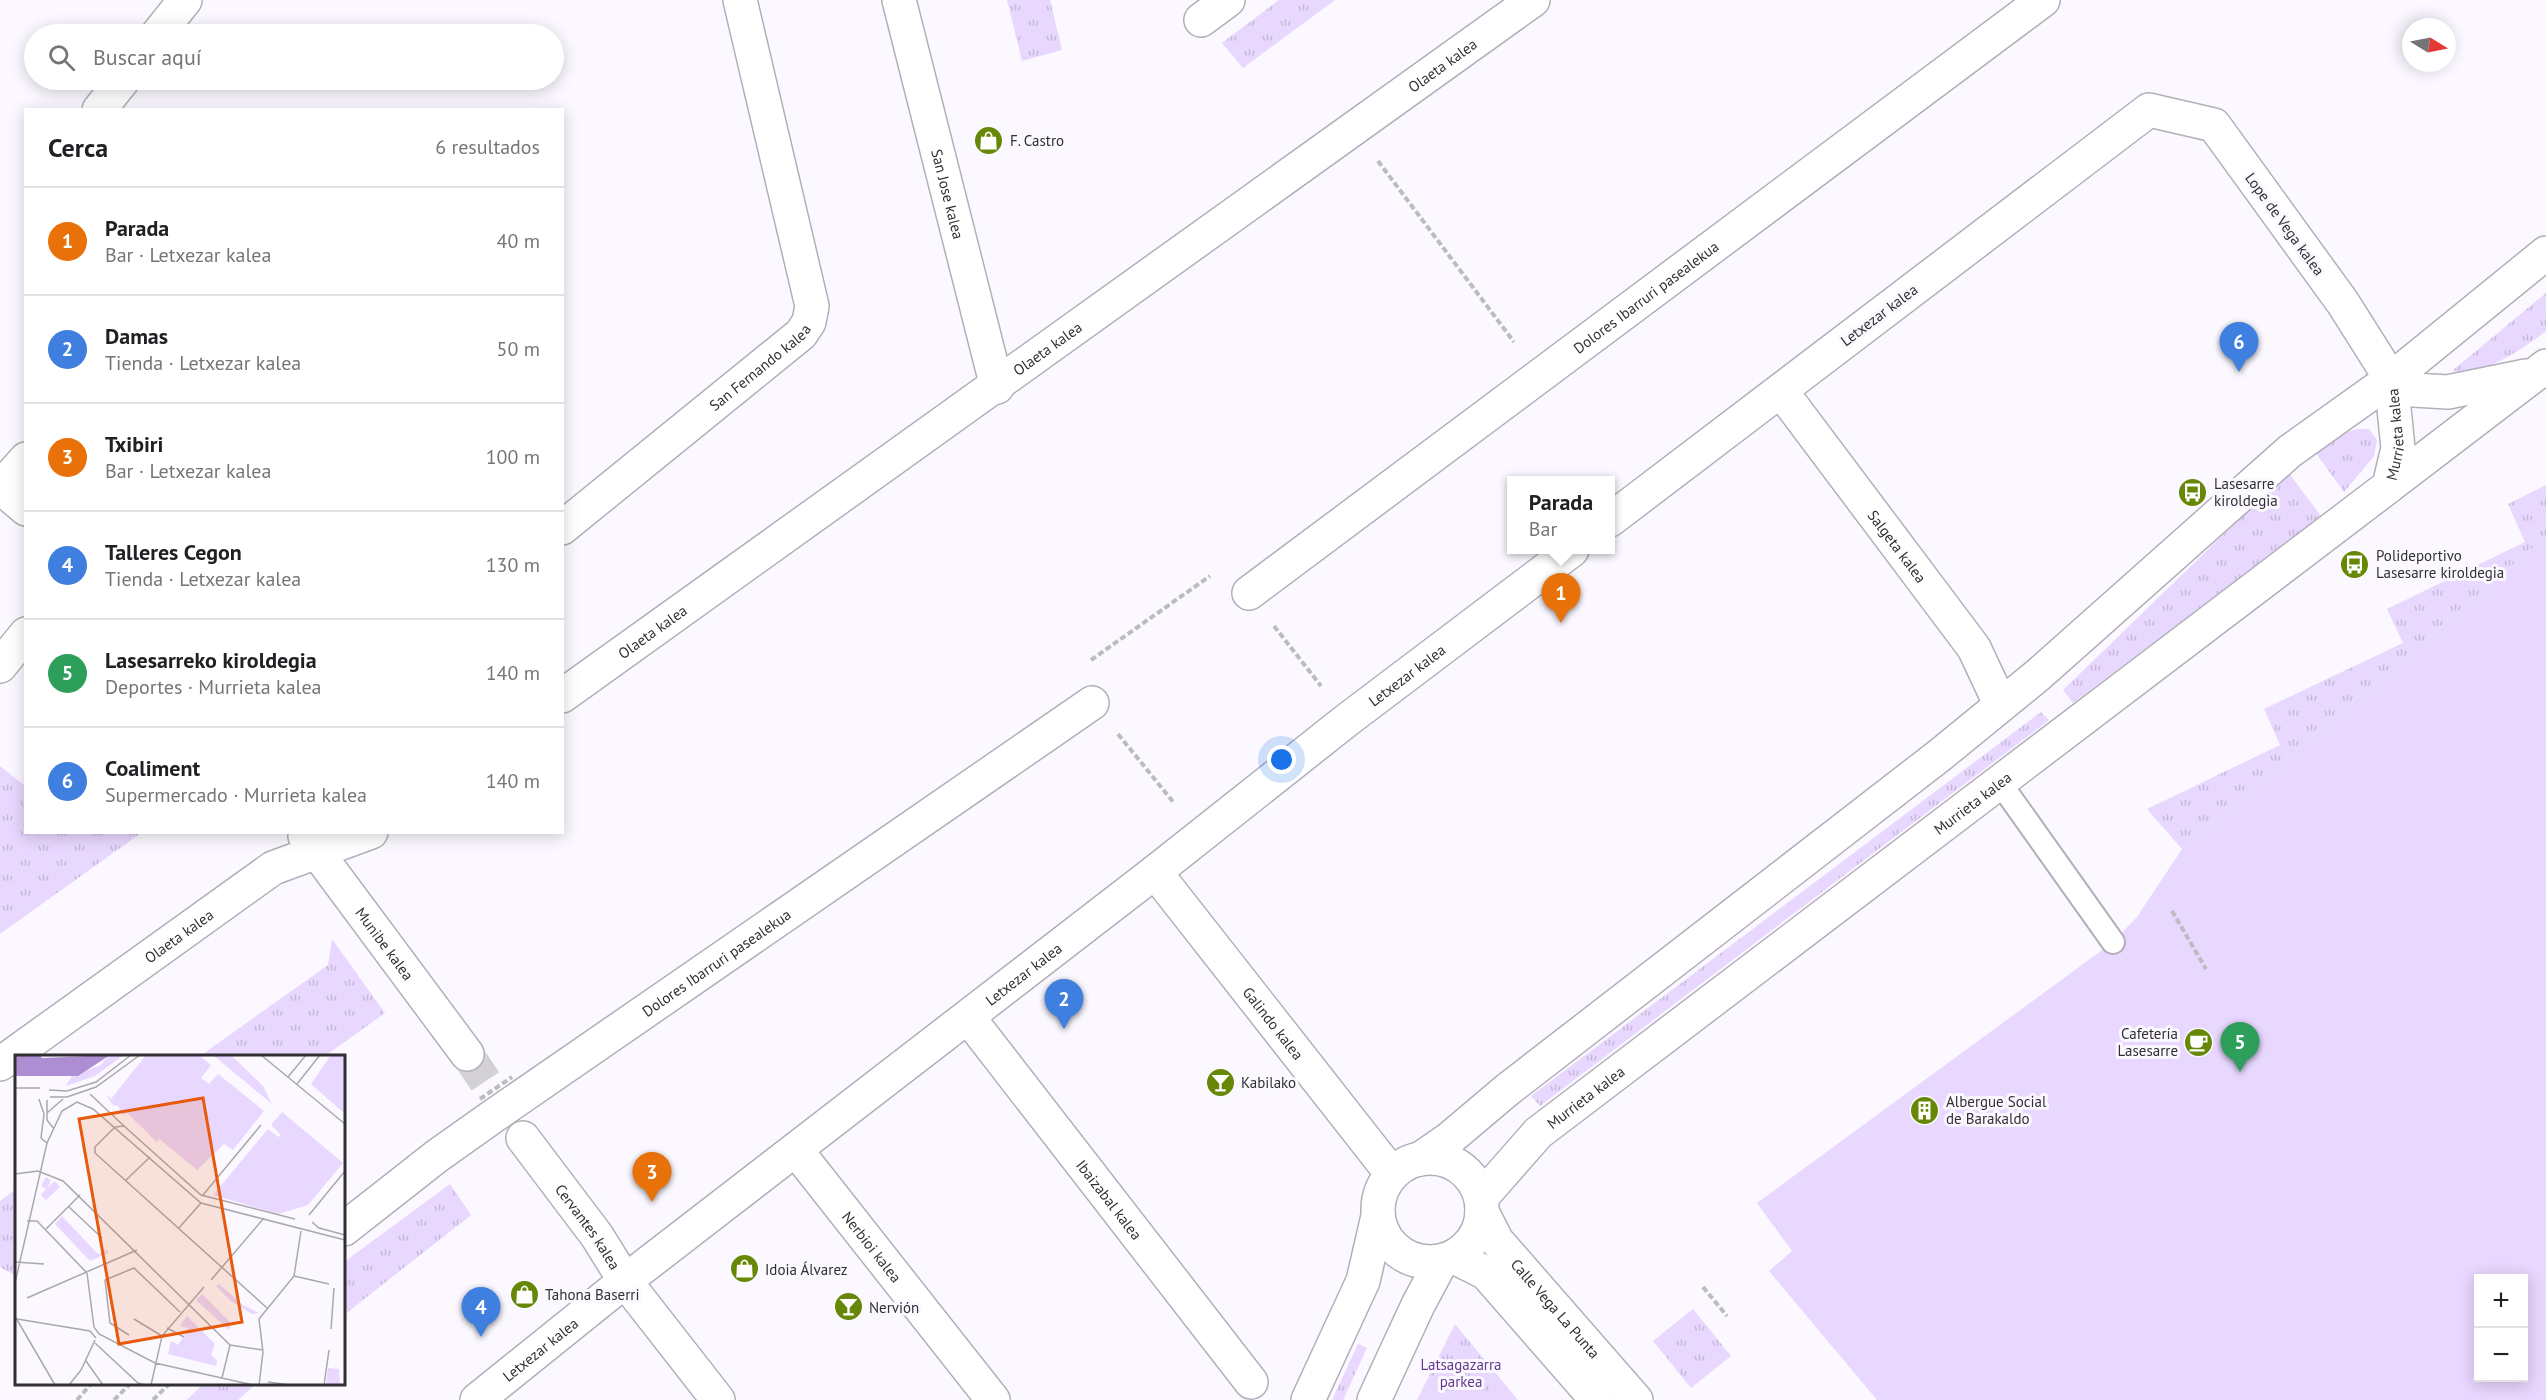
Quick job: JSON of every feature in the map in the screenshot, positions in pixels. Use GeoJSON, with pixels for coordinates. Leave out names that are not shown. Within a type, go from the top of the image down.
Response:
{"type":"FeatureCollection","features":[{"type":"Feature","properties":{"kind":"street"},"geometry":{"type":"LineString","coordinates":[[166,24],[185,0]]}},
{"type":"Feature","properties":{"kind":"street","name":"San Fernando kalea"},"geometry":{"type":"LineString","coordinates":[[564,526],[801,334],[809,322],[812,306],[740,0]]}},
{"type":"Feature","properties":{"kind":"street","name":"San Jose kalea"},"geometry":{"type":"LineString","coordinates":[[899,0],[997,387]]}},
{"type":"Feature","properties":{"kind":"street"},"geometry":{"type":"LineString","coordinates":[[1201,20],[1228,0]]}},
{"type":"Feature","properties":{"kind":"street","name":"Olaeta kalea"},"geometry":{"type":"LineString","coordinates":[[564,695],[997,387],[1533,0]]}},
{"type":"Feature","properties":{"kind":"street","name":"Dolores Ibarruri pasealekua"},"geometry":{"type":"LineString","coordinates":[[1249,593],[2043,0]]}},
{"type":"Feature","properties":{"kind":"street"},"geometry":{"type":"LineString","coordinates":[[101,108],[115,90]]}},
{"type":"Feature","properties":{"kind":"street","name":"Lope de Vega kalea"},"geometry":{"type":"LineString","coordinates":[[2149,110],[2214,125],[2343,303],[2391,379]]}},
{"type":"Feature","properties":{"kind":"street","name":"Letxezar kalea"},"geometry":{"type":"LineString","coordinates":[[1615,517],[2149,110]]}},
{"type":"Feature","properties":{"kind":"street","name":"Murrieta kalea"},"geometry":{"type":"LineString","coordinates":[[1406,1166],[1449,1139],[1507,1090],[1997,708],[2038,675],[2290,451],[2391,379],[2546,253]]}},
{"type":"Feature","properties":{"kind":"street"},"geometry":{"type":"LineString","coordinates":[[2391,379],[2413,390],[2448,392],[2541,370]]}},
{"type":"Feature","properties":{"kind":"street"},"geometry":{"type":"LineString","coordinates":[[2389,486],[2541,370]]}},
{"type":"Feature","properties":{"kind":"street","name":"Murrieta kalea"},"geometry":{"type":"LineString","coordinates":[[1481,1205],[1538,1133],[2389,486],[2398,448],[2391,379]]}},
{"type":"Feature","properties":{"kind":"street","name":"Salgeta kalea"},"geometry":{"type":"LineString","coordinates":[[1781,391],[1974,648],[1997,697],[1997,708]]}},
{"type":"Feature","properties":{"kind":"street"},"geometry":{"type":"LineString","coordinates":[[24,461],[0,487],[24,507]]}},
{"type":"Feature","properties":{"kind":"street","name":"Letxezar kalea"},"geometry":{"type":"LineString","coordinates":[[477,1400],[625,1281],[1202,836],[1347,720],[1565,554]]}},
{"type":"Feature","properties":{"kind":"street"},"geometry":{"type":"LineString","coordinates":[[0,666],[24,636]]}},
{"type":"Feature","properties":{"kind":"street","name":"Dolores Ibarruri pasealekua"},"geometry":{"type":"LineString","coordinates":[[345,1228],[437,1156],[492,1117],[1092,703]]}},
{"type":"Feature","properties":{"kind":"street","name":"Olaeta kalea"},"geometry":{"type":"LineString","coordinates":[[0,1064],[310,842],[359,834]]}},
{"type":"Feature","properties":{"kind":"street","name":"Munibe kalea"},"geometry":{"type":"LineString","coordinates":[[310,842],[467,1054]]}},
{"type":"Feature","properties":{"kind":"street","name":"Galindo kalea"},"geometry":{"type":"LineString","coordinates":[[1155,872],[1406,1166]]}},
{"type":"Feature","properties":{"kind":"street","name":"Ibaizabal kalea"},"geometry":{"type":"LineString","coordinates":[[968,1017],[1251,1382]]}},
{"type":"Feature","properties":{"kind":"street","name":"Cervantes kalea"},"geometry":{"type":"LineString","coordinates":[[524,1138],[597,1236],[625,1281],[718,1400]]}},
{"type":"Feature","properties":{"kind":"street","name":"Nerbioi kalea"},"geometry":{"type":"LineString","coordinates":[[796,1150],[993,1400]]}},
{"type":"Feature","properties":{"kind":"street"},"geometry":{"type":"LineString","coordinates":[[1308,1400],[1363,1281],[1382,1189],[1406,1166],[1452,1162],[1465,1171],[1475,1184],[1481,1205],[1474,1238],[1465,1249],[1448,1259],[1424,1262],[1406,1258],[1388,1240],[1378,1216]]}},
{"type":"Feature","properties":{"kind":"street","name":"Calle Vega La Punta"},"geometry":{"type":"LineString","coordinates":[[1481,1205],[1497,1241],[1636,1400]]}},
{"type":"Feature","properties":{"kind":"street"},"geometry":{"type":"LineString","coordinates":[[1374,1400],[1421,1298],[1448,1259]]}},
{"type":"Feature","properties":{"kind":"street","name":"Calle Vega La Punta"},"geometry":{"type":"LineString","coordinates":[[1448,1259],[1486,1273],[1597,1400]]}},
{"type":"Feature","properties":{"kind":"lane"},"geometry":{"type":"LineString","coordinates":[[2000,783],[2113,942]]}},
{"type":"Feature","properties":{"kind":"path"},"geometry":{"type":"LineString","coordinates":[[1354,129],[1539,376]]}},
{"type":"Feature","properties":{"kind":"path"},"geometry":{"type":"LineString","coordinates":[[1249,593],[1347,720]]}},
{"type":"Feature","properties":{"kind":"path"},"geometry":{"type":"LineString","coordinates":[[1092,703],[1202,836]]}},
{"type":"Feature","properties":{"kind":"path"},"geometry":{"type":"LineString","coordinates":[[2172,911],[2206,969]]}},
{"type":"Feature","properties":{"kind":"path"},"geometry":{"type":"LineString","coordinates":[[480,1099],[512,1077]]}},
{"type":"Feature","properties":{"kind":"path"},"geometry":{"type":"LineString","coordinates":[[1703,1287],[1727,1316]]}},
{"type":"Feature","properties":{"kind":"path"},"geometry":{"type":"LineString","coordinates":[[77,1400],[89,1385]]}},
{"type":"Feature","properties":{"kind":"path"},"geometry":{"type":"LineString","coordinates":[[114,1400],[128,1385]]}},
{"type":"Feature","properties":{"kind":"path"},"geometry":{"type":"LineString","coordinates":[[153,1400],[168,1385]]}},
{"type":"Feature","properties":{"kind":"green space"},"geometry":{"type":"Polygon","coordinates":[[[1007,0],[1050,0],[1062,50],[1022,61],[1007,0]]]}},
{"type":"Feature","properties":{"kind":"green space"},"geometry":{"type":"Polygon","coordinates":[[[1279,0],[1335,0],[1243,68],[1222,43],[1279,0]]]}},
{"type":"Feature","properties":{"kind":"green space"},"geometry":{"type":"Polygon","coordinates":[[[2546,293],[2546,331],[2514,353],[2489,366],[2477,370],[2452,371],[2546,293]]]}},
{"type":"Feature","properties":{"kind":"green space"},"geometry":{"type":"Polygon","coordinates":[[[2357,429],[2369,429],[2377,440],[2374,456],[2344,492],[2315,452],[2339,435],[2357,429]]]}},
{"type":"Feature","properties":{"kind":"green space"},"geometry":{"type":"Polygon","coordinates":[[[2288,472],[2321,516],[2073,703],[2063,690],[2288,472]]]}},
{"type":"Feature","properties":{"kind":"green space"},"geometry":{"type":"Polygon","coordinates":[[[2546,485],[2546,536],[2182,849],[2147,809],[2280,745],[2264,709],[2403,643],[2387,609],[2525,542],[2508,504],[2546,485]]]}},
{"type":"Feature","properties":{"kind":"green space"},"geometry":{"type":"Polygon","coordinates":[[[2546,536],[2546,1400],[1877,1400],[1769,1271],[1792,1251],[1757,1203],[2113,942],[2137,917],[2182,849],[2546,536]]]}},
{"type":"Feature","properties":{"kind":"green space"},"geometry":{"type":"Polygon","coordinates":[[[2041,712],[2049,720],[1540,1106],[1531,1096],[2041,712]]]}},
{"type":"Feature","properties":{"kind":"green space"},"geometry":{"type":"Polygon","coordinates":[[[0,766],[24,785],[24,834],[140,834],[0,934],[0,766]]]}},
{"type":"Feature","properties":{"kind":"green space"},"geometry":{"type":"Polygon","coordinates":[[[332,939],[385,1013],[326,1055],[201,1055],[328,965],[332,939]]]}},
{"type":"Feature","properties":{"kind":"green space"},"geometry":{"type":"Polygon","coordinates":[[[450,1184],[471,1215],[345,1314],[345,1261],[450,1184]]]}},
{"type":"Feature","properties":{"kind":"green space"},"geometry":{"type":"Polygon","coordinates":[[[15,1190],[15,1275],[0,1267],[0,1201],[15,1190]]]}},
{"type":"Feature","properties":{"kind":"green space"},"geometry":{"type":"Polygon","coordinates":[[[1693,1309],[1731,1356],[1691,1388],[1653,1341],[1693,1309]]]}},
{"type":"Feature","properties":{"kind":"green space","name":"Latsagazarra parkea"},"geometry":{"type":"Polygon","coordinates":[[[1455,1324],[1518,1400],[1417,1400],[1455,1324]]]}},
{"type":"Feature","properties":{"kind":"green space"},"geometry":{"type":"Polygon","coordinates":[[[1358,1344],[1367,1348],[1343,1400],[1332,1400],[1358,1344]]]}},
{"type":"Feature","properties":{"kind":"green space"},"geometry":{"type":"Polygon","coordinates":[[[202,1385],[255,1385],[238,1400],[187,1400],[202,1385]]]}},
{"type":"Feature","properties":{"kind":"tunnel"},"geometry":{"type":"LineString","coordinates":[[467,1054],[523,1138]]}},
{"type":"Feature","properties":{"kind":"place","name":"F. Castro"},"geometry":{"type":"Point","coordinates":[989,140]}},
{"type":"Feature","properties":{"kind":"place","name":"Coaliment"},"geometry":{"type":"Point","coordinates":[2239,372]}},
{"type":"Feature","properties":{"kind":"place","name":"Lasesarre kiroldegia"},"geometry":{"type":"Point","coordinates":[2193,492]}},
{"type":"Feature","properties":{"kind":"place","name":"Polideportivo Lasesarre kiroldegia"},"geometry":{"type":"Point","coordinates":[2355,564]}},
{"type":"Feature","properties":{"kind":"place","name":"Parada"},"geometry":{"type":"Point","coordinates":[1561,623]}},
{"type":"Feature","properties":{"kind":"place","name":"Damas"},"geometry":{"type":"Point","coordinates":[1064,1029]}},
{"type":"Feature","properties":{"kind":"place","name":"Cafetería Lasesarre"},"geometry":{"type":"Point","coordinates":[2199,1042]}},
{"type":"Feature","properties":{"kind":"place","name":"Lasesarreko kiroldegia"},"geometry":{"type":"Point","coordinates":[2240,1072]}},
{"type":"Feature","properties":{"kind":"place","name":"Kabilako"},"geometry":{"type":"Point","coordinates":[1220,1082]}},
{"type":"Feature","properties":{"kind":"place","name":"Albergue Social de Barakaldo"},"geometry":{"type":"Point","coordinates":[1925,1110]}},
{"type":"Feature","properties":{"kind":"place","name":"Txibiri"},"geometry":{"type":"Point","coordinates":[652,1202]}},
{"type":"Feature","properties":{"kind":"place","name":"Idoia Álvarez"},"geometry":{"type":"Point","coordinates":[744,1269]}},
{"type":"Feature","properties":{"kind":"place","name":"Tahona Baserri"},"geometry":{"type":"Point","coordinates":[524,1294]}},
{"type":"Feature","properties":{"kind":"place","name":"Nervión"},"geometry":{"type":"Point","coordinates":[848,1307]}},
{"type":"Feature","properties":{"kind":"place","name":"Talleres Cegon"},"geometry":{"type":"Point","coordinates":[481,1337]}}]}
